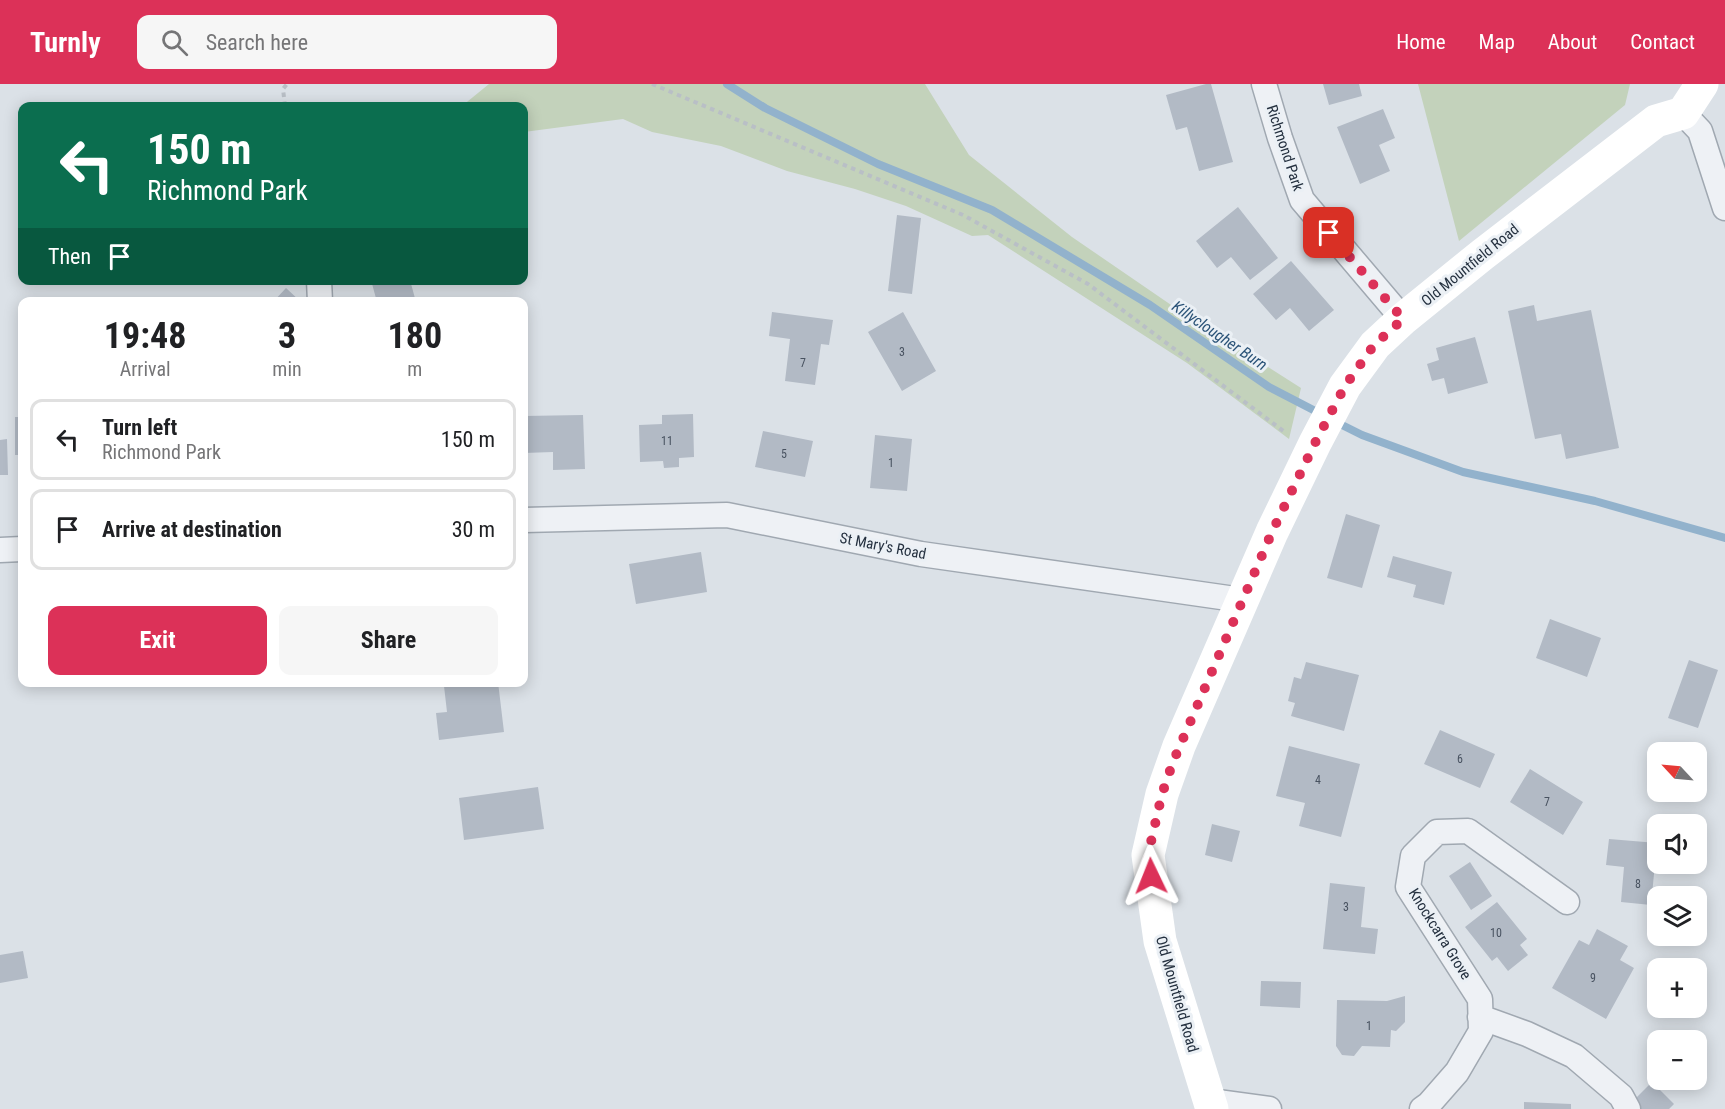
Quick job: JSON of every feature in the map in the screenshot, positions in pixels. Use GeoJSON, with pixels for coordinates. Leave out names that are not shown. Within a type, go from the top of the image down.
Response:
{"type":"FeatureCollection","features":[{"type":"Feature","properties":{"kind":"street","name":"Richmond Park"},"geometry":{"type":"LineString","coordinates":[[1264,84],[1302,200],[1403,319]]}},
{"type":"Feature","properties":{"kind":"street"},"geometry":{"type":"LineString","coordinates":[[1702,84],[1683,113],[1700,131],[1725,208]]}},
{"type":"Feature","properties":{"kind":"street","name":"Old Mountfield Road"},"geometry":{"type":"LineString","coordinates":[[1211,1105],[1160,941],[1148,855],[1162,794],[1179,746],[1272,532],[1345,386],[1374,345],[1482,255],[1656,121],[1683,113]]}},
{"type":"Feature","properties":{"kind":"street","name":"St Mary's Road"},"geometry":{"type":"LineString","coordinates":[[528,520],[727,515],[921,554],[1242,600]]}},
{"type":"Feature","properties":{"kind":"street"},"geometry":{"type":"LineString","coordinates":[[0,550],[18,549]]}},
{"type":"Feature","properties":{"kind":"street","name":"Knockcarra Grove"},"geometry":{"type":"LineString","coordinates":[[1422,1109],[1457,1072],[1481,1031],[1480,999],[1408,887],[1413,856],[1437,832],[1468,831],[1567,902]]}},
{"type":"Feature","properties":{"kind":"street"},"geometry":{"type":"LineString","coordinates":[[1480,1017],[1527,1034],[1574,1056],[1621,1096],[1628,1109]]}},
{"type":"Feature","properties":{"kind":"street"},"geometry":{"type":"LineString","coordinates":[[1211,1105],[1269,1109]]}},
{"type":"Feature","properties":{"kind":"path"},"geometry":{"type":"LineString","coordinates":[[285,102],[283,89],[287,84]]}},
{"type":"Feature","properties":{"kind":"path"},"geometry":{"type":"LineString","coordinates":[[652,84],[963,215],[1088,284],[1286,432]]}},
{"type":"Feature","properties":{"kind":"green space"},"geometry":{"type":"Polygon","coordinates":[[[489,84],[925,84],[969,155],[1072,237],[1177,309],[1301,388],[1289,439],[1187,363],[988,235],[972,236],[906,206],[855,189],[787,171],[721,146],[652,132],[623,119],[528,131],[528,102],[467,102],[489,84]]]}},
{"type":"Feature","properties":{"kind":"green space"},"geometry":{"type":"Polygon","coordinates":[[[1418,84],[1630,84],[1625,105],[1459,241],[1418,84]]]}},
{"type":"Feature","properties":{"kind":"building"},"geometry":{"type":"Polygon","coordinates":[[[1211,84],[1233,162],[1199,171],[1187,127],[1176,130],[1166,95],[1211,84]]]}},
{"type":"Feature","properties":{"kind":"building"},"geometry":{"type":"Polygon","coordinates":[[[1323,84],[1359,84],[1362,96],[1329,105],[1323,84]]]}},
{"type":"Feature","properties":{"kind":"building"},"geometry":{"type":"Polygon","coordinates":[[[1383,109],[1395,138],[1379,145],[1390,171],[1360,184],[1337,127],[1383,109]]]}},
{"type":"Feature","properties":{"kind":"building"},"geometry":{"type":"Polygon","coordinates":[[[1238,207],[1278,258],[1250,280],[1231,257],[1217,268],[1196,241],[1238,207]]]}},
{"type":"Feature","properties":{"kind":"building"},"geometry":{"type":"Polygon","coordinates":[[[897,215],[921,218],[912,294],[888,291],[897,215]]]}},
{"type":"Feature","properties":{"kind":"building"},"geometry":{"type":"Polygon","coordinates":[[[1291,261],[1334,310],[1309,331],[1290,308],[1276,320],[1253,294],[1291,261]]]}},
{"type":"Feature","properties":{"kind":"building"},"geometry":{"type":"Polygon","coordinates":[[[372,285],[411,285],[415,297],[376,297],[372,285]]]}},
{"type":"Feature","properties":{"kind":"building"},"geometry":{"type":"Polygon","coordinates":[[[286,288],[296,297],[278,297],[286,288]]]}},
{"type":"Feature","properties":{"kind":"building"},"geometry":{"type":"Polygon","coordinates":[[[1534,305],[1537,321],[1591,310],[1619,448],[1566,459],[1561,434],[1535,439],[1508,311],[1534,305]]]}},
{"type":"Feature","properties":{"kind":"building"},"geometry":{"type":"Polygon","coordinates":[[[772,312],[833,320],[829,345],[821,344],[815,385],[785,381],[790,339],[769,336],[772,312]]]}},
{"type":"Feature","properties":{"kind":"building"},"geometry":{"type":"Polygon","coordinates":[[[903,312],[936,371],[902,391],[868,332],[903,312]]]}},
{"type":"Feature","properties":{"kind":"building"},"geometry":{"type":"Polygon","coordinates":[[[1475,337],[1488,383],[1448,394],[1444,378],[1432,381],[1427,364],[1439,360],[1436,348],[1475,337]]]}},
{"type":"Feature","properties":{"kind":"building"},"geometry":{"type":"Polygon","coordinates":[[[693,414],[694,457],[679,458],[679,467],[664,468],[663,461],[640,462],[639,425],[662,424],[662,415],[693,414]]]}},
{"type":"Feature","properties":{"kind":"building"},"geometry":{"type":"Polygon","coordinates":[[[583,415],[585,469],[553,470],[553,452],[528,453],[528,416],[583,415]]]}},
{"type":"Feature","properties":{"kind":"building"},"geometry":{"type":"Polygon","coordinates":[[[15,417],[18,417],[18,455],[15,455],[15,417]]]}},
{"type":"Feature","properties":{"kind":"building"},"geometry":{"type":"Polygon","coordinates":[[[763,431],[813,441],[805,477],[755,467],[763,431]]]}},
{"type":"Feature","properties":{"kind":"building"},"geometry":{"type":"Polygon","coordinates":[[[875,435],[912,439],[907,491],[870,488],[875,435]]]}},
{"type":"Feature","properties":{"kind":"building"},"geometry":{"type":"Polygon","coordinates":[[[7,439],[8,475],[0,475],[0,440],[7,439]]]}},
{"type":"Feature","properties":{"kind":"building"},"geometry":{"type":"Polygon","coordinates":[[[1346,514],[1380,525],[1362,588],[1327,578],[1346,514]]]}},
{"type":"Feature","properties":{"kind":"building"},"geometry":{"type":"Polygon","coordinates":[[[701,552],[707,592],[636,604],[629,564],[701,552]]]}},
{"type":"Feature","properties":{"kind":"building"},"geometry":{"type":"Polygon","coordinates":[[[1393,556],[1452,572],[1444,605],[1413,597],[1416,585],[1387,577],[1393,556]]]}},
{"type":"Feature","properties":{"kind":"building"},"geometry":{"type":"Polygon","coordinates":[[[1550,619],[1601,638],[1587,677],[1536,658],[1550,619]]]}},
{"type":"Feature","properties":{"kind":"building"},"geometry":{"type":"Polygon","coordinates":[[[1689,660],[1718,670],[1698,728],[1668,718],[1689,660]]]}},
{"type":"Feature","properties":{"kind":"building"},"geometry":{"type":"Polygon","coordinates":[[[1306,662],[1359,675],[1344,731],[1291,716],[1295,703],[1288,701],[1294,677],[1301,679],[1306,662]]]}},
{"type":"Feature","properties":{"kind":"building"},"geometry":{"type":"Polygon","coordinates":[[[444,687],[499,687],[504,732],[439,740],[436,713],[447,712],[444,687]]]}},
{"type":"Feature","properties":{"kind":"building"},"geometry":{"type":"Polygon","coordinates":[[[1440,730],[1495,754],[1480,788],[1424,764],[1440,730]]]}},
{"type":"Feature","properties":{"kind":"building"},"geometry":{"type":"Polygon","coordinates":[[[1289,746],[1360,764],[1341,837],[1299,826],[1305,803],[1276,796],[1289,746]]]}},
{"type":"Feature","properties":{"kind":"building"},"geometry":{"type":"Polygon","coordinates":[[[1530,769],[1583,802],[1563,835],[1510,802],[1530,769]]]}},
{"type":"Feature","properties":{"kind":"building"},"geometry":{"type":"Polygon","coordinates":[[[538,787],[544,829],[464,840],[459,798],[538,787]]]}},
{"type":"Feature","properties":{"kind":"building"},"geometry":{"type":"Polygon","coordinates":[[[1212,824],[1240,831],[1232,862],[1205,855],[1212,824]]]}},
{"type":"Feature","properties":{"kind":"building"},"geometry":{"type":"Polygon","coordinates":[[[1609,839],[1647,842],[1647,874],[1654,874],[1653,886],[1647,886],[1647,905],[1621,902],[1624,867],[1606,865],[1609,839]]]}},
{"type":"Feature","properties":{"kind":"building"},"geometry":{"type":"Polygon","coordinates":[[[1470,862],[1492,896],[1471,910],[1449,876],[1470,862]]]}},
{"type":"Feature","properties":{"kind":"building"},"geometry":{"type":"Polygon","coordinates":[[[1330,883],[1365,887],[1361,927],[1378,929],[1375,954],[1323,949],[1330,883]]]}},
{"type":"Feature","properties":{"kind":"building"},"geometry":{"type":"Polygon","coordinates":[[[1497,902],[1527,939],[1520,945],[1528,955],[1508,971],[1497,957],[1492,961],[1465,927],[1497,902]]]}},
{"type":"Feature","properties":{"kind":"building"},"geometry":{"type":"Polygon","coordinates":[[[1597,929],[1628,946],[1620,960],[1634,968],[1606,1019],[1552,988],[1579,940],[1589,945],[1597,929]]]}},
{"type":"Feature","properties":{"kind":"building"},"geometry":{"type":"Polygon","coordinates":[[[23,951],[28,978],[0,983],[0,955],[23,951]]]}},
{"type":"Feature","properties":{"kind":"building"},"geometry":{"type":"Polygon","coordinates":[[[1261,981],[1301,982],[1300,1008],[1260,1006],[1261,981]]]}},
{"type":"Feature","properties":{"kind":"building"},"geometry":{"type":"Polygon","coordinates":[[[1405,996],[1405,1022],[1396,1031],[1391,1030],[1390,1047],[1362,1046],[1354,1056],[1342,1055],[1336,1046],[1337,1000],[1387,1001],[1405,996]]]}},
{"type":"Feature","properties":{"kind":"building"},"geometry":{"type":"Polygon","coordinates":[[[1647,1087],[1647,1090],[1660,1090],[1674,1104],[1669,1109],[1640,1109],[1633,1101],[1647,1087]]]}},
{"type":"Feature","properties":{"kind":"building"},"geometry":{"type":"Polygon","coordinates":[[[1524,1102],[1571,1104],[1571,1109],[1524,1109],[1524,1102]]]}},
{"type":"Feature","properties":{"kind":"waterway","name":"Killyclougher Burn"},"geometry":{"type":"LineString","coordinates":[[727,84],[765,108],[878,164],[992,210],[1150,305],[1269,387],[1323,415]]}},
{"type":"Feature","properties":{"kind":"waterway","name":"Killyclougher Burn"},"geometry":{"type":"LineString","coordinates":[[1334,421],[1362,435],[1463,472],[1595,501],[1725,538]]}},
{"type":"Feature","properties":{"kind":"route"},"geometry":{"type":"LineString","coordinates":[[1151,876],[1148,855],[1162,794],[1173,762],[1272,532],[1345,386],[1374,345],[1403,319],[1329,233]]}}]}
